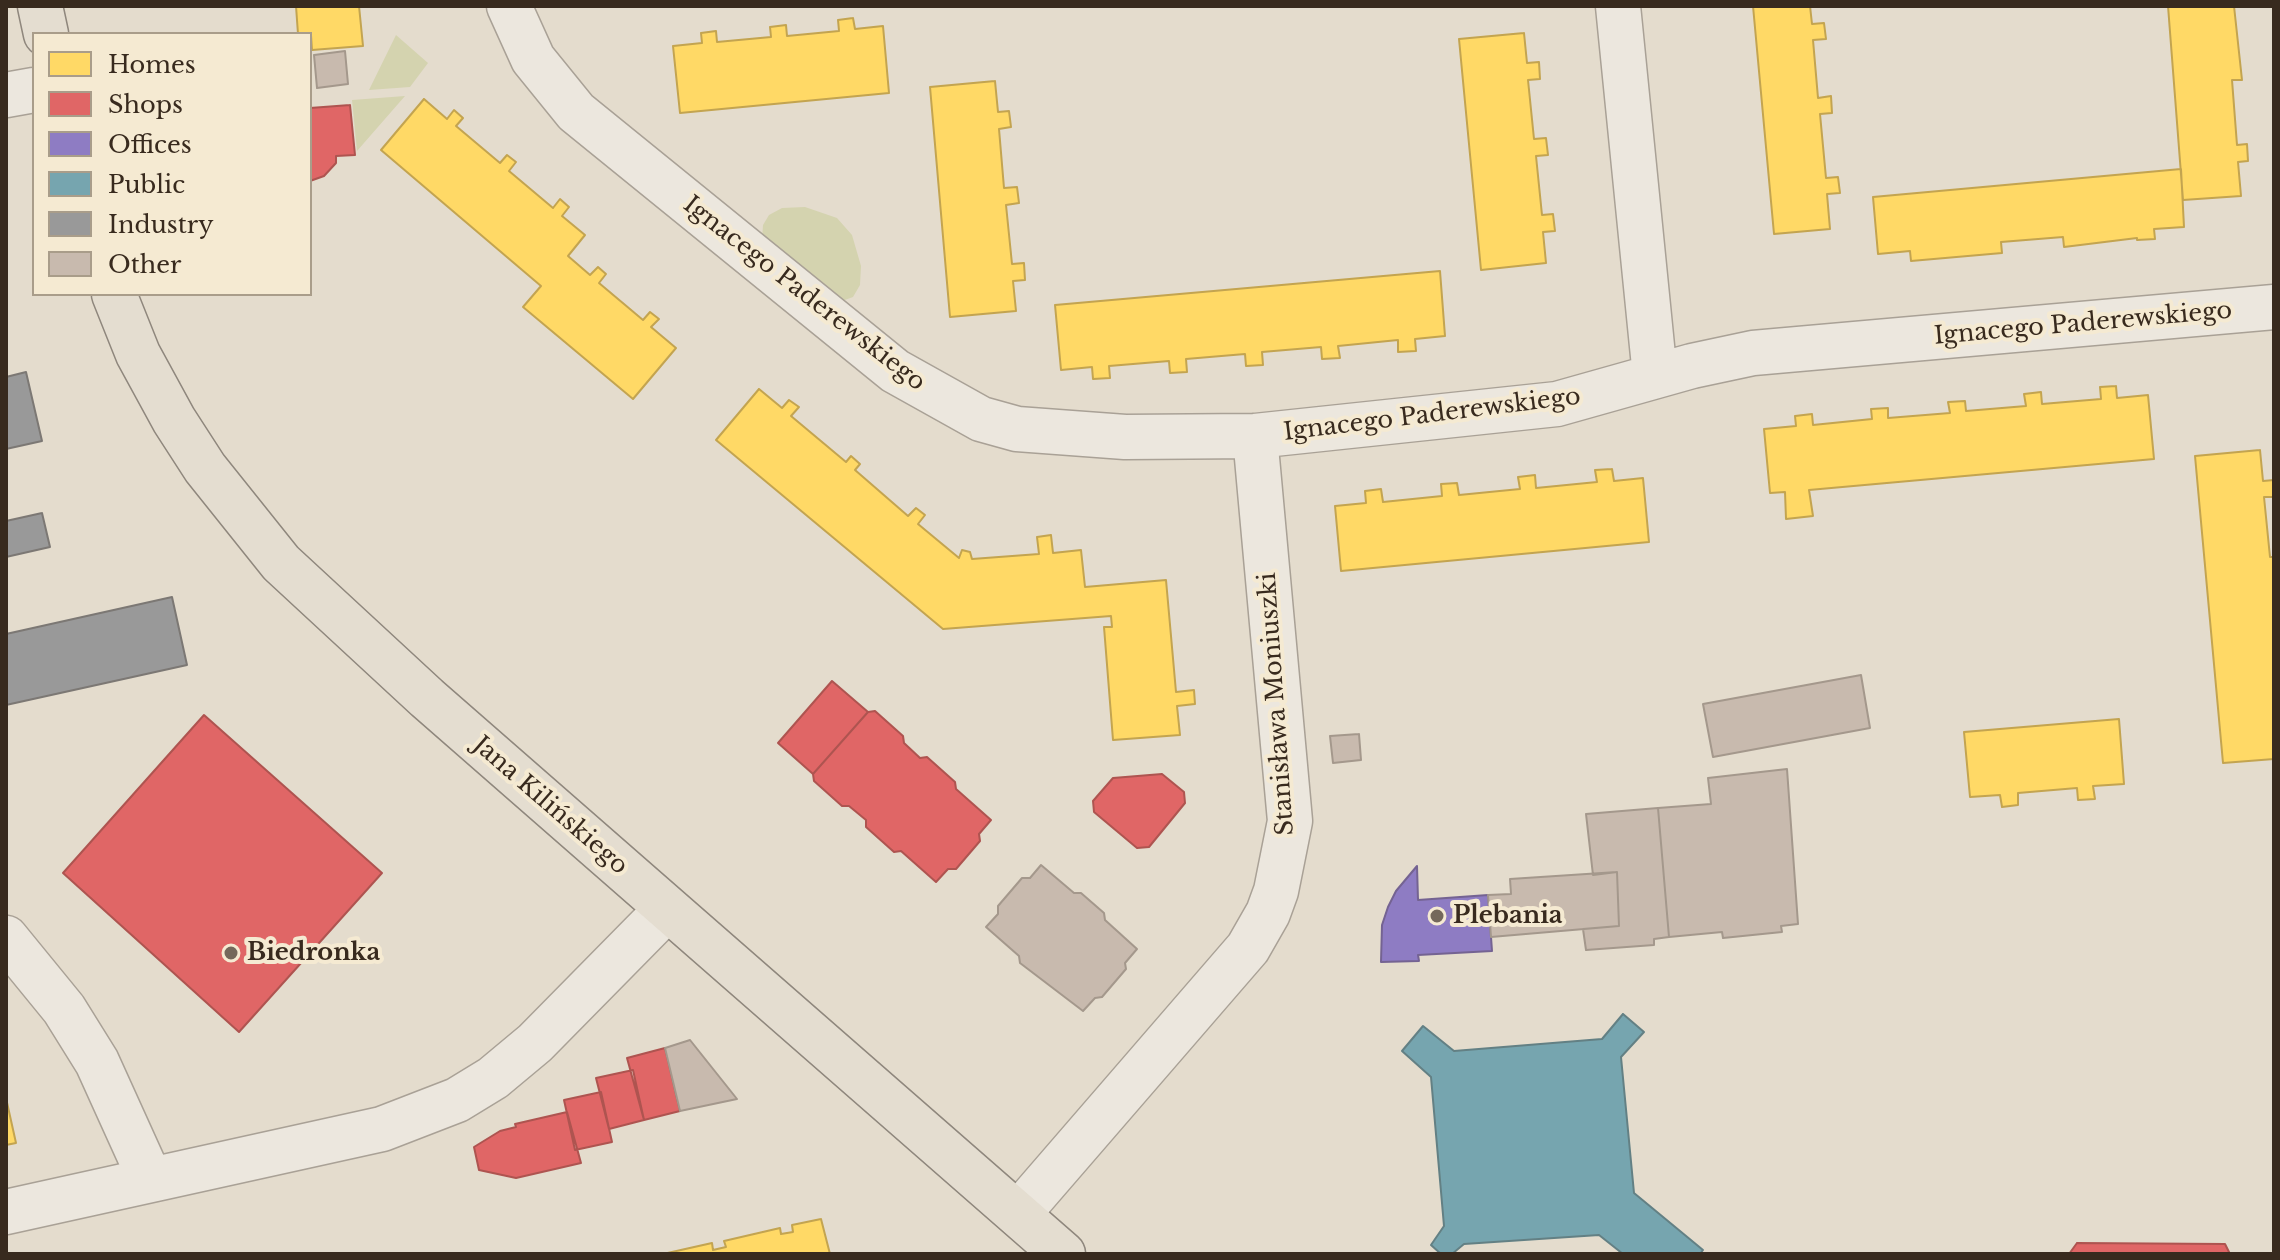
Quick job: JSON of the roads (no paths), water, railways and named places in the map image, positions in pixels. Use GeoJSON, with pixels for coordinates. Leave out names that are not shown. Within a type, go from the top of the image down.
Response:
{"type":"FeatureCollection","features":[{"type":"Feature","properties":{"kind":"main road"},"geometry":{"type":"LineString","coordinates":[[40,6],[46,32]]}},
{"type":"Feature","properties":{"kind":"main road","name":"Jana Kilińskiego"},"geometry":{"type":"LineString","coordinates":[[115,296],[138,354],[174,420],[205,468],[281,563],[384,660],[1063,1254]]}},
{"type":"Feature","properties":{"kind":"street","name":"Ignacego Paderewskiego"},"geometry":{"type":"LineString","coordinates":[[509,6],[533,59],[576,112],[895,371],[981,419],[1017,429],[1125,437],[1255,436],[1557,404],[1704,363],[1776,350],[2274,307]]}},
{"type":"Feature","properties":{"kind":"street"},"geometry":{"type":"LineString","coordinates":[[1618,6],[1655,376]]}},
{"type":"Feature","properties":{"kind":"street"},"geometry":{"type":"LineString","coordinates":[[6,95],[32,90]]}},
{"type":"Feature","properties":{"kind":"street","name":"Stanisława Moniuszki"},"geometry":{"type":"LineString","coordinates":[[1018,1214],[1248,948],[1268,913],[1276,891],[1290,821],[1255,436]]}},
{"type":"Feature","properties":{"kind":"street"},"geometry":{"type":"LineString","coordinates":[[6,1212],[382,1129],[457,1100],[493,1078],[535,1043],[667,909]]}},
{"type":"Feature","properties":{"kind":"street"},"geometry":{"type":"LineString","coordinates":[[6,938],[64,1009],[97,1062],[150,1179]]}},
{"type":"Feature","properties":{"kind":"place","name":"Plebania"},"geometry":{"type":"Point","coordinates":[1437,916]}},
{"type":"Feature","properties":{"kind":"place","name":"Biedronka"},"geometry":{"type":"Point","coordinates":[231,953]}}]}
